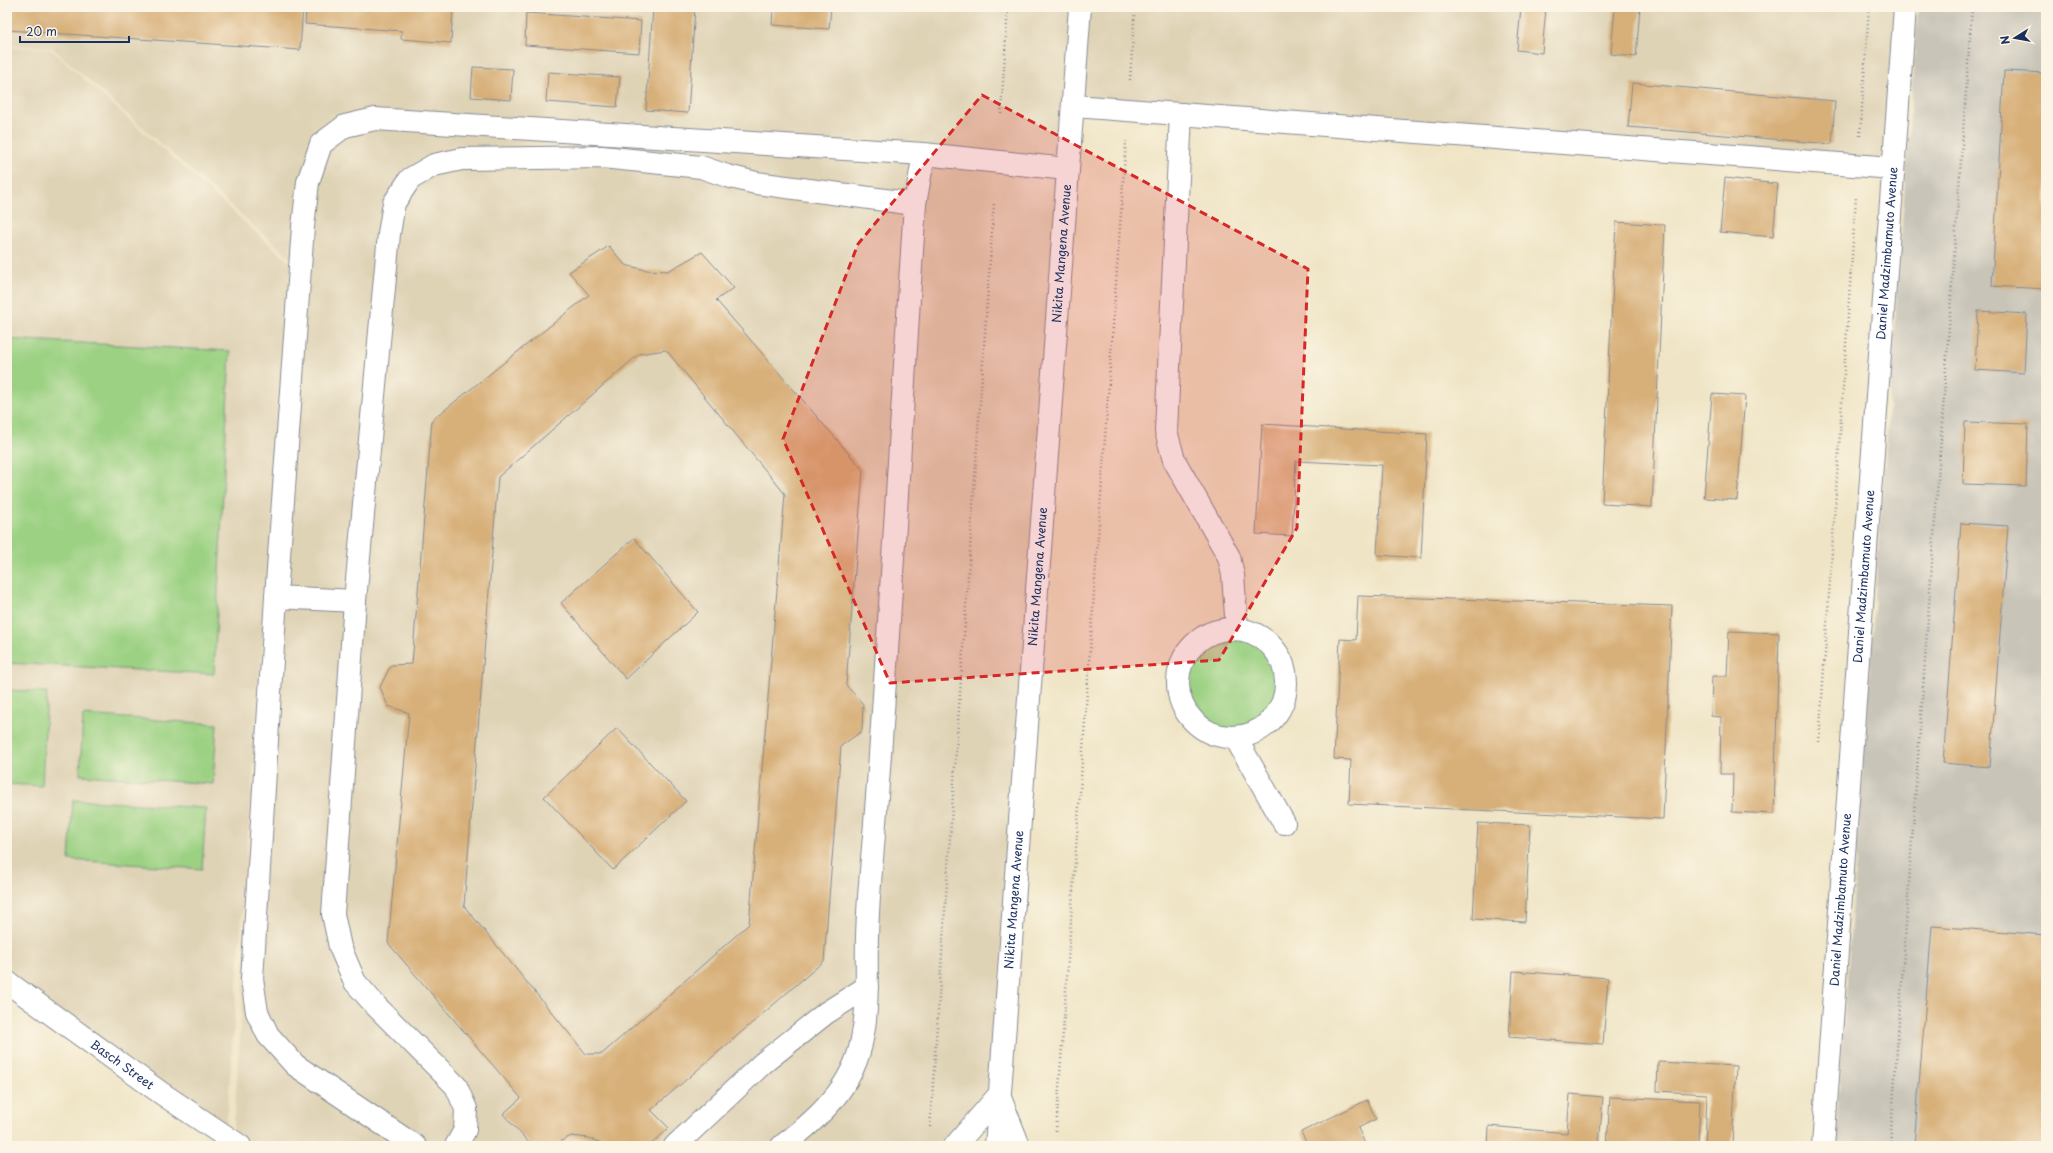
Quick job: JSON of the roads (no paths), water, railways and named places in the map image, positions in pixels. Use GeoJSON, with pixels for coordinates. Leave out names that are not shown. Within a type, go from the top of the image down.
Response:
{"type":"FeatureCollection","features":[{"type":"Feature","properties":{"kind":"street","name":"Nikita Mangena Avenue"},"geometry":{"type":"LineString","coordinates":[[996,1146],[1067,169],[1074,106],[1080,7]]}},
{"type":"Feature","properties":{"kind":"street","name":"Daniel Madzimbamuto Avenue"},"geometry":{"type":"LineString","coordinates":[[1823,1146],[1905,7]]}},
{"type":"Feature","properties":{"kind":"street"},"geometry":{"type":"LineString","coordinates":[[1074,106],[1893,168]]}},
{"type":"Feature","properties":{"kind":"street"},"geometry":{"type":"LineString","coordinates":[[1181,114],[1166,431],[1174,460],[1229,557],[1233,575],[1237,629]]}},
{"type":"Feature","properties":{"kind":"street"},"geometry":{"type":"LineString","coordinates":[[415,1146],[296,1065],[268,1035],[257,1012],[252,979],[276,597],[308,182],[321,144],[345,126],[375,119],[924,154],[1067,169]]}},
{"type":"Feature","properties":{"kind":"street"},"geometry":{"type":"LineString","coordinates":[[782,1146],[812,1124],[830,1105],[853,1067],[862,1040],[867,987],[867,936],[889,633],[914,204],[924,154]]}},
{"type":"Feature","properties":{"kind":"street"},"geometry":{"type":"LineString","coordinates":[[456,1146],[465,1130],[466,1109],[456,1086],[375,1005],[355,982],[340,947],[333,914],[355,601],[389,234],[394,203],[410,179],[434,165],[462,159],[602,157],[701,167],[726,176],[756,183],[914,204]]}},
{"type":"Feature","properties":{"kind":"street"},"geometry":{"type":"LineString","coordinates":[[276,597],[355,601]]}},
{"type":"Feature","properties":{"kind":"street"},"geometry":{"type":"LineString","coordinates":[[1237,629],[1255,634],[1269,644],[1280,658],[1286,676],[1285,694],[1279,710],[1268,724],[1252,733],[1235,737],[1218,735],[1201,728],[1188,716],[1180,700],[1178,682],[1180,665],[1189,649],[1203,638],[1219,630],[1237,629]]}},
{"type":"Feature","properties":{"kind":"street"},"geometry":{"type":"LineString","coordinates":[[1235,737],[1284,823]]}},
{"type":"Feature","properties":{"kind":"street","name":"Basch Street"},"geometry":{"type":"LineString","coordinates":[[7,982],[161,1093],[240,1146]]}},
{"type":"Feature","properties":{"kind":"street"},"geometry":{"type":"LineString","coordinates":[[675,1146],[762,1063],[826,1013],[867,987]]}},
{"type":"Feature","properties":{"kind":"street"},"geometry":{"type":"LineString","coordinates":[[955,1146],[999,1095],[1019,1146]]}}]}
